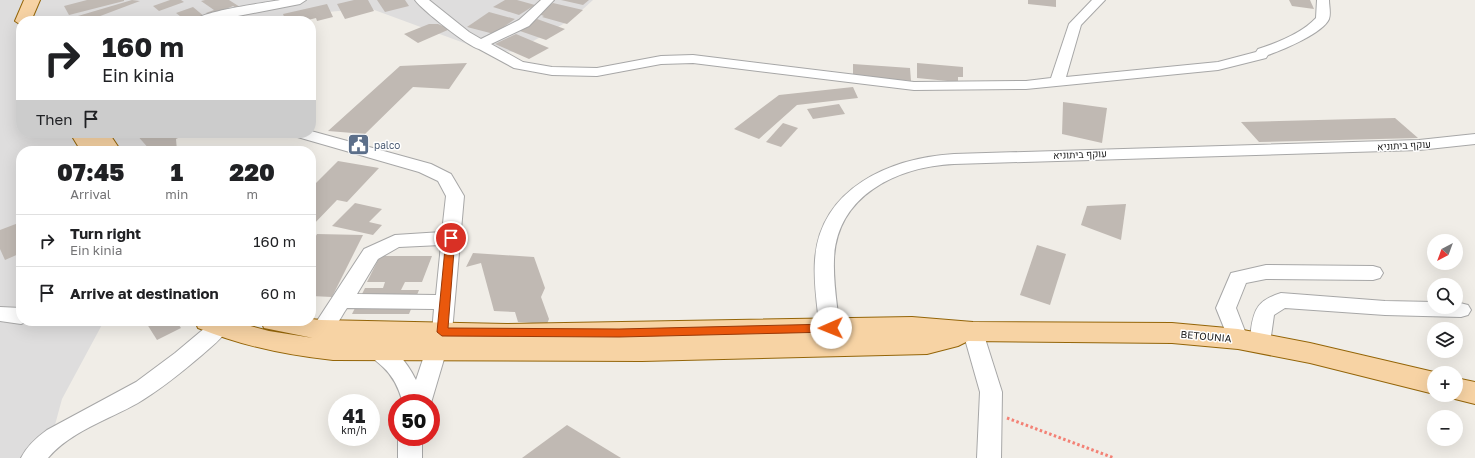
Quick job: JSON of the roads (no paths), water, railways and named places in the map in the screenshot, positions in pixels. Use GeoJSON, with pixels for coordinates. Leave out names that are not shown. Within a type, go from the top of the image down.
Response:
{"type":"FeatureCollection","features":[{"type":"Feature","properties":{"kind":"main road"},"geometry":{"type":"LineString","coordinates":[[24,16],[32,0]]}},
{"type":"Feature","properties":{"kind":"main road"},"geometry":{"type":"LineString","coordinates":[[39,16],[46,0]]}},
{"type":"Feature","properties":{"kind":"main road"},"geometry":{"type":"LineString","coordinates":[[219,326],[261,340],[292,347],[333,350],[378,351],[439,342]]}},
{"type":"Feature","properties":{"kind":"main road"},"geometry":{"type":"LineString","coordinates":[[300,326],[321,330],[439,342]]}},
{"type":"Feature","properties":{"kind":"main road","name":"BETOUNIA"},"geometry":{"type":"LineString","coordinates":[[439,342],[642,351],[831,338],[927,344],[973,332],[1172,333],[1249,341],[1310,353],[1427,382]]}},
{"type":"Feature","properties":{"kind":"main road"},"geometry":{"type":"LineString","coordinates":[[1463,391],[1475,394]]}},
{"type":"Feature","properties":{"kind":"street"},"geometry":{"type":"LineString","coordinates":[[213,16],[300,0]]}},
{"type":"Feature","properties":{"kind":"street"},"geometry":{"type":"LineString","coordinates":[[427,4],[444,0]]}},
{"type":"Feature","properties":{"kind":"street"},"geometry":{"type":"LineString","coordinates":[[479,44],[524,23],[548,0]]}},
{"type":"Feature","properties":{"kind":"street"},"geometry":{"type":"LineString","coordinates":[[1057,82],[1075,24],[1100,0]]}},
{"type":"Feature","properties":{"kind":"street"},"geometry":{"type":"LineString","coordinates":[[427,4],[464,35],[479,44],[519,65],[552,71],[576,73],[597,72],[661,60],[693,59],[914,86],[1026,85],[1218,66],[1261,54],[1262,52],[1289,42],[1294,37],[1316,26],[1322,18],[1323,0]]}},
{"type":"Feature","properties":{"kind":"street"},"geometry":{"type":"LineString","coordinates":[[316,137],[425,168],[446,178],[455,196],[445,302],[439,342],[423,394]]}},
{"type":"Feature","properties":{"kind":"street","name":"עוקף ביתוניא"},"geometry":{"type":"LineString","coordinates":[[831,338],[822,267],[828,236],[838,214],[851,198],[869,184],[893,172],[922,163],[952,160],[1066,154],[1419,145],[1475,138]]}},
{"type":"Feature","properties":{"kind":"street"},"geometry":{"type":"LineString","coordinates":[[321,330],[342,301],[371,254],[396,241],[451,238]]}},
{"type":"Feature","properties":{"kind":"street"},"geometry":{"type":"LineString","coordinates":[[1372,273],[1266,272],[1238,278],[1226,308],[1249,341],[1264,312],[1281,300],[1385,308],[1427,309]]}},
{"type":"Feature","properties":{"kind":"street"},"geometry":{"type":"LineString","coordinates":[[342,301],[445,302]]}},
{"type":"Feature","properties":{"kind":"street"},"geometry":{"type":"LineString","coordinates":[[0,314],[16,316]]}},
{"type":"Feature","properties":{"kind":"street"},"geometry":{"type":"LineString","coordinates":[[33,458],[59,434],[143,389],[177,365],[211,326]]}},
{"type":"Feature","properties":{"kind":"street"},"geometry":{"type":"LineString","coordinates":[[973,332],[991,392],[990,458]]}},
{"type":"Feature","properties":{"kind":"street"},"geometry":{"type":"LineString","coordinates":[[378,351],[391,359],[400,369],[412,394]]}},
{"type":"Feature","properties":{"kind":"street"},"geometry":{"type":"LineString","coordinates":[[410,446],[410,458]]}},
{"type":"Feature","properties":{"kind":"place","name":"palco"},"geometry":{"type":"Point","coordinates":[359,145]}}]}
